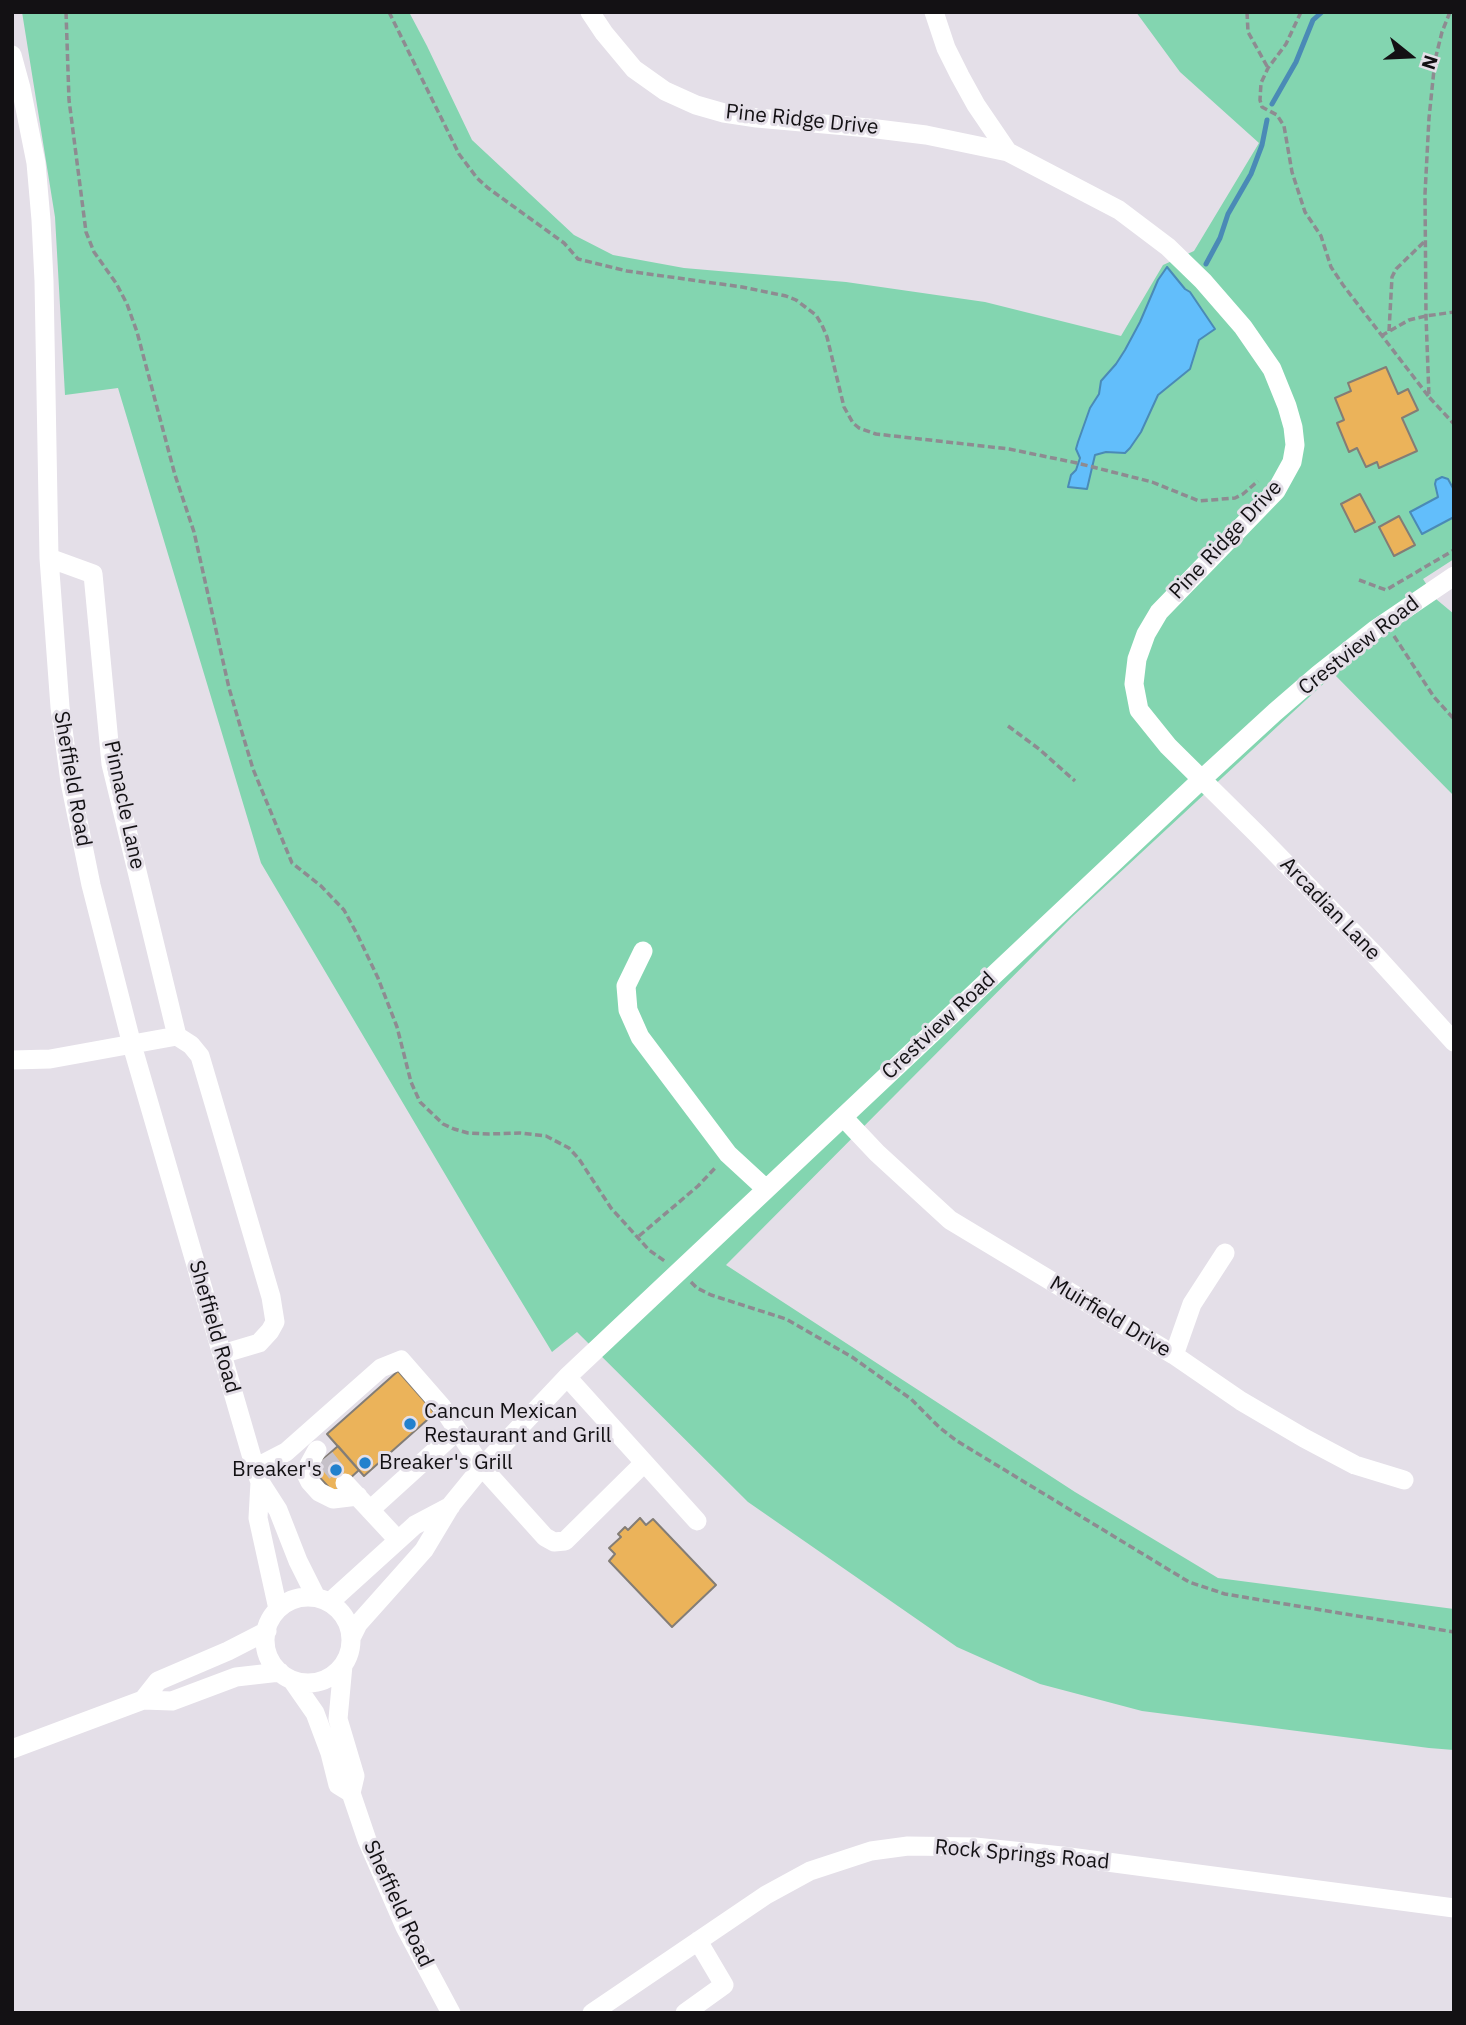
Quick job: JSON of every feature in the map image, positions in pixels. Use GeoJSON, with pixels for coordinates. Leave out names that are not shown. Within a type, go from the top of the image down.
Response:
{"type":"FeatureCollection","features":[{"type":"Feature","properties":{"kind":"street","name":"Pine Ridge Drive"},"geometry":{"type":"LineString","coordinates":[[590,12],[634,69],[666,92],[696,105],[757,118],[926,135],[1008,152],[1119,210],[1168,247],[1243,327],[1272,369],[1287,406],[1295,445],[1292,462],[1276,491],[1159,612],[1146,634],[1133,684],[1139,710],[1168,746],[1202,779]]}},
{"type":"Feature","properties":{"kind":"street","name":"Pine Ridge Drive"},"geometry":{"type":"LineString","coordinates":[[934,12],[946,48],[960,76],[1008,152]]}},
{"type":"Feature","properties":{"kind":"street","name":"Sheffield Road"},"geometry":{"type":"LineString","coordinates":[[12,55],[36,163],[41,220],[49,558],[60,707],[70,782],[91,885],[132,1045],[258,1475],[278,1510],[298,1561],[323,1600]]}},
{"type":"Feature","properties":{"kind":"street","name":"Pinnacle Lane"},"geometry":{"type":"LineString","coordinates":[[49,558],[93,574],[111,764],[177,1036]]}},
{"type":"Feature","properties":{"kind":"street","name":"Crestview Road"},"geometry":{"type":"LineString","coordinates":[[351,1638],[358,1624],[424,1550],[452,1505],[482,1467],[567,1377],[1202,779],[1319,674],[1390,619],[1451,583]]}},
{"type":"Feature","properties":{"kind":"street","name":"Arcadian Lane"},"geometry":{"type":"LineString","coordinates":[[1202,779],[1365,945],[1454,1042]]}},
{"type":"Feature","properties":{"kind":"street"},"geometry":{"type":"LineString","coordinates":[[643,951],[626,986],[628,1010],[640,1037],[728,1154],[766,1189]]}},
{"type":"Feature","properties":{"kind":"street"},"geometry":{"type":"LineString","coordinates":[[12,1060],[50,1059],[177,1036],[191,1045],[200,1056],[271,1297],[275,1322],[259,1343],[222,1354]]}},
{"type":"Feature","properties":{"kind":"street","name":"Muirfield Drive"},"geometry":{"type":"LineString","coordinates":[[843,1117],[877,1153],[950,1220],[1174,1355],[1241,1401],[1304,1438],[1355,1465],[1404,1480]]}},
{"type":"Feature","properties":{"kind":"street"},"geometry":{"type":"LineString","coordinates":[[1174,1355],[1192,1304],[1225,1254]]}},
{"type":"Feature","properties":{"kind":"street"},"geometry":{"type":"LineString","coordinates":[[457,1431],[358,1496],[334,1499],[319,1492],[305,1472],[315,1448],[381,1368],[401,1360],[442,1407],[482,1467],[545,1537],[554,1542],[565,1541],[644,1463]]}},
{"type":"Feature","properties":{"kind":"street"},"geometry":{"type":"LineString","coordinates":[[567,1377],[697,1521]]}},
{"type":"Feature","properties":{"kind":"street"},"geometry":{"type":"LineString","coordinates":[[258,1475],[286,1452],[315,1448]]}},
{"type":"Feature","properties":{"kind":"street","name":"Sheffield Road"},"geometry":{"type":"LineString","coordinates":[[258,1475],[258,1518],[278,1609]]}},
{"type":"Feature","properties":{"kind":"street"},"geometry":{"type":"LineString","coordinates":[[358,1496],[398,1540]]}},
{"type":"Feature","properties":{"kind":"street","name":"Crestview Road"},"geometry":{"type":"LineString","coordinates":[[323,1600],[415,1525],[452,1505]]}},
{"type":"Feature","properties":{"kind":"street"},"geometry":{"type":"LineString","coordinates":[[12,1749],[144,1700],[172,1701],[236,1677],[286,1676],[306,1683],[333,1675],[343,1665],[351,1638],[348,1624],[341,1612],[323,1600],[302,1597],[289,1601],[278,1609],[270,1621],[266,1648],[271,1661],[286,1676]]}},
{"type":"Feature","properties":{"kind":"street"},"geometry":{"type":"LineString","coordinates":[[144,1700],[158,1681],[267,1631]]}},
{"type":"Feature","properties":{"kind":"street","name":"Sheffield Road"},"geometry":{"type":"LineString","coordinates":[[343,1665],[338,1719],[355,1776],[351,1793],[405,1927],[451,2013]]}},
{"type":"Feature","properties":{"kind":"street","name":"Sheffield Road"},"geometry":{"type":"LineString","coordinates":[[286,1676],[315,1713],[330,1753],[338,1785],[351,1793]]}},
{"type":"Feature","properties":{"kind":"street","name":"Rock Springs Road"},"geometry":{"type":"LineString","coordinates":[[592,2013],[766,1895],[810,1871],[871,1851],[908,1846],[975,1847],[1049,1855],[1454,1908]]}},
{"type":"Feature","properties":{"kind":"street"},"geometry":{"type":"LineString","coordinates":[[685,2013],[724,1985],[698,1941]]}},
{"type":"Feature","properties":{"kind":"path"},"geometry":{"type":"LineString","coordinates":[[66,12],[69,100],[86,232],[94,252],[127,304],[137,332],[175,475],[194,532],[253,769],[292,863],[344,910],[379,978],[419,1102],[443,1124],[468,1133],[533,1135],[556,1139],[569,1148],[611,1208],[649,1250],[698,1288],[786,1319],[843,1351],[911,1399],[940,1429],[957,1441],[1189,1582],[1225,1594],[1454,1632]]}},
{"type":"Feature","properties":{"kind":"path"},"geometry":{"type":"LineString","coordinates":[[389,12],[459,154],[488,188],[564,243],[578,259],[627,271],[751,288],[796,300],[816,315],[822,325],[844,407],[853,423],[866,432],[1009,449],[1077,463],[1152,482],[1199,501],[1235,498],[1270,473],[1286,476]]}},
{"type":"Feature","properties":{"kind":"path"},"geometry":{"type":"LineString","coordinates":[[1247,12],[1248,32],[1268,68]]}},
{"type":"Feature","properties":{"kind":"path"},"geometry":{"type":"LineString","coordinates":[[1301,12],[1286,44],[1268,68],[1261,83],[1262,107],[1277,114],[1284,125],[1292,172],[1306,212],[1321,236],[1331,267],[1381,336],[1454,424]]}},
{"type":"Feature","properties":{"kind":"path"},"geometry":{"type":"LineString","coordinates":[[1429,397],[1426,240],[1429,131],[1435,60],[1450,12]]}},
{"type":"Feature","properties":{"kind":"path"},"geometry":{"type":"LineString","coordinates":[[1389,331],[1392,277],[1396,269],[1426,240]]}},
{"type":"Feature","properties":{"kind":"path"},"geometry":{"type":"LineString","coordinates":[[1381,336],[1409,320],[1454,312]]}},
{"type":"Feature","properties":{"kind":"path"},"geometry":{"type":"LineString","coordinates":[[1386,590],[1454,550]]}},
{"type":"Feature","properties":{"kind":"path"},"geometry":{"type":"LineString","coordinates":[[1359,580],[1386,590],[1390,598],[1391,630],[1434,697],[1454,719]]}},
{"type":"Feature","properties":{"kind":"path"},"geometry":{"type":"LineString","coordinates":[[1009,726],[1075,781]]}},
{"type":"Feature","properties":{"kind":"path"},"geometry":{"type":"LineString","coordinates":[[639,1236],[698,1185],[728,1154]]}},
{"type":"Feature","properties":{"kind":"green space"},"geometry":{"type":"Polygon","coordinates":[[[22,12],[409,12],[472,140],[574,235],[613,255],[684,268],[846,282],[985,302],[1121,336],[1163,265],[1194,251],[1259,143],[1180,72],[1136,12],[1454,12],[1454,559],[1423,579],[1436,599],[1454,614],[1454,796],[1334,674],[1072,917],[726,1265],[1075,1492],[1218,1578],[1454,1609],[1454,1750],[1142,1711],[1040,1684],[957,1647],[748,1502],[577,1332],[552,1352],[261,863],[118,388],[65,395],[55,217],[22,12]]]}},
{"type":"Feature","properties":{"kind":"water"},"geometry":{"type":"Polygon","coordinates":[[[1167,267],[1190,292],[1215,329],[1199,340],[1190,369],[1158,395],[1141,432],[1130,448],[1125,453],[1106,452],[1095,455],[1087,489],[1068,487],[1080,458],[1076,449],[1078,442],[1090,408],[1099,394],[1101,381],[1125,350],[1158,280],[1167,267]]]}},
{"type":"Feature","properties":{"kind":"water"},"geometry":{"type":"Polygon","coordinates":[[[1442,477],[1448,479],[1454,490],[1454,517],[1422,534],[1410,512],[1438,497],[1435,484],[1436,480],[1442,477]]]}},
{"type":"Feature","properties":{"kind":"building"},"geometry":{"type":"Polygon","coordinates":[[[1386,367],[1398,394],[1408,389],[1418,410],[1402,418],[1417,451],[1379,468],[1377,462],[1366,467],[1357,448],[1349,452],[1337,423],[1344,420],[1335,398],[1351,391],[1348,383],[1386,367]]]}},
{"type":"Feature","properties":{"kind":"building"},"geometry":{"type":"Polygon","coordinates":[[[1360,494],[1375,522],[1355,532],[1341,504],[1360,494]]]}},
{"type":"Feature","properties":{"kind":"building"},"geometry":{"type":"Polygon","coordinates":[[[1399,516],[1415,545],[1394,556],[1379,527],[1399,516]]]}},
{"type":"Feature","properties":{"kind":"building"},"geometry":{"type":"Polygon","coordinates":[[[398,1371],[435,1413],[364,1476],[327,1434],[398,1371]]]}},
{"type":"Feature","properties":{"kind":"building","name":"Breaker's"},"geometry":{"type":"Polygon","coordinates":[[[338,1446],[359,1470],[334,1493],[312,1469],[338,1446]]]}},
{"type":"Feature","properties":{"kind":"building"},"geometry":{"type":"Polygon","coordinates":[[[640,1518],[646,1525],[653,1519],[716,1585],[672,1627],[609,1561],[615,1554],[609,1548],[621,1537],[618,1534],[625,1527],[628,1530],[640,1518]]]}},
{"type":"Feature","properties":{"kind":"waterway"},"geometry":{"type":"LineString","coordinates":[[1272,104],[1296,62],[1313,20],[1322,12]]}},
{"type":"Feature","properties":{"kind":"waterway"},"geometry":{"type":"LineString","coordinates":[[1206,264],[1220,238],[1228,214],[1251,174],[1262,145],[1267,120]]}},
{"type":"Feature","properties":{"kind":"tunnel"},"geometry":{"type":"LineString","coordinates":[[325,1458],[345,1483]]}},
{"type":"Feature","properties":{"kind":"place","name":"Cancun Mexican Restaurant and Grill"},"geometry":{"type":"Point","coordinates":[410,1424]}},
{"type":"Feature","properties":{"kind":"place","name":"Breaker's Grill"},"geometry":{"type":"Point","coordinates":[365,1463]}},
{"type":"Feature","properties":{"kind":"place","name":"Breaker's"},"geometry":{"type":"Point","coordinates":[336,1470]}}]}
